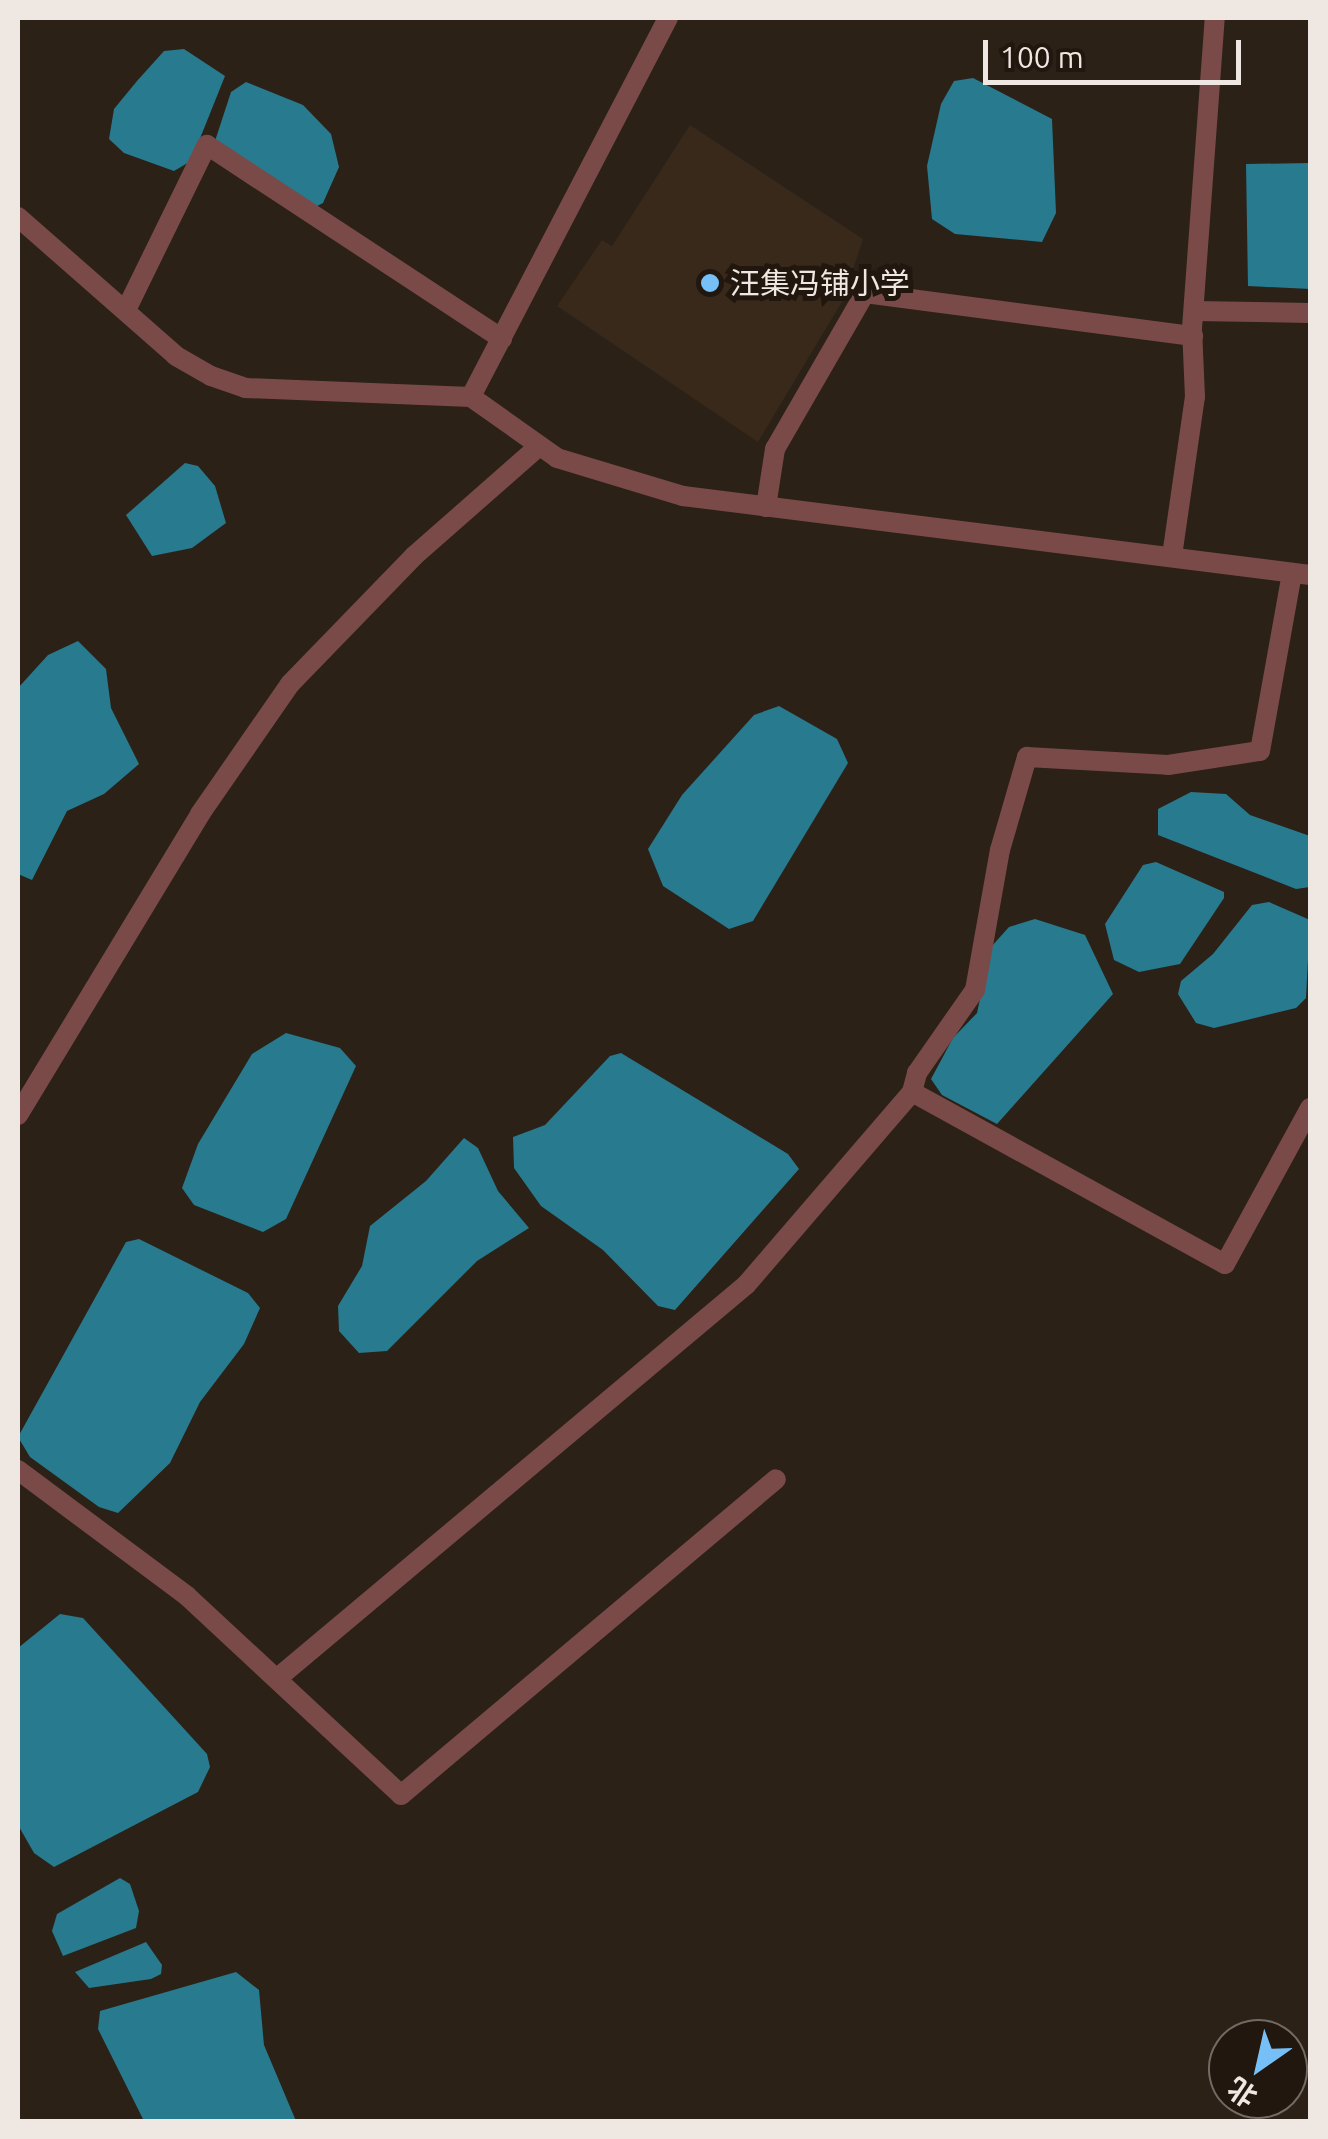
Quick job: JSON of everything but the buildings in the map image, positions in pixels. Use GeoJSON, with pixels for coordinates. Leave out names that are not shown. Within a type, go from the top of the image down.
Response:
{"type":"FeatureCollection","features":[{"type":"Feature","properties":{"kind":"street"},"geometry":{"type":"LineString","coordinates":[[471,397],[668,18]]}},
{"type":"Feature","properties":{"kind":"street"},"geometry":{"type":"LineString","coordinates":[[1172,556],[1195,397],[1194,311],[1216,18]]}},
{"type":"Feature","properties":{"kind":"street"},"geometry":{"type":"LineString","coordinates":[[126,310],[206,146],[502,339]]}},
{"type":"Feature","properties":{"kind":"street"},"geometry":{"type":"LineString","coordinates":[[18,217],[176,356],[245,388],[471,397],[537,448],[620,482],[766,507],[1301,574],[1260,751],[1168,765],[1027,756],[1000,850],[976,990],[917,1073],[912,1092],[746,1285],[280,1676]]}},
{"type":"Feature","properties":{"kind":"street"},"geometry":{"type":"LineString","coordinates":[[766,507],[775,449],[865,293],[1193,336]]}},
{"type":"Feature","properties":{"kind":"street"},"geometry":{"type":"LineString","coordinates":[[1194,311],[1310,313]]}},
{"type":"Feature","properties":{"kind":"street"},"geometry":{"type":"LineString","coordinates":[[18,1115],[200,814],[290,684],[414,556],[537,448]]}},
{"type":"Feature","properties":{"kind":"street"},"geometry":{"type":"LineString","coordinates":[[912,1092],[1225,1264],[1310,1108]]}},
{"type":"Feature","properties":{"kind":"street"},"geometry":{"type":"LineString","coordinates":[[18,1470],[172,1584],[280,1676],[402,1795],[776,1479]]}},
{"type":"Feature","properties":{"kind":"shaded area","name":"汪集冯铺小学"},"geometry":{"type":"Polygon","coordinates":[[[690,125],[863,239],[843,300],[758,442],[557,306],[602,240],[612,246],[690,125]]]}},
{"type":"Feature","properties":{"kind":"water"},"geometry":{"type":"Polygon","coordinates":[[[184,49],[225,76],[191,161],[174,171],[124,153],[109,139],[114,109],[137,81],[164,51],[184,49]]]}},
{"type":"Feature","properties":{"kind":"water"},"geometry":{"type":"Polygon","coordinates":[[[973,78],[1052,119],[1056,213],[1042,242],[955,234],[932,219],[927,166],[941,104],[954,81],[973,78]]]}},
{"type":"Feature","properties":{"kind":"water"},"geometry":{"type":"Polygon","coordinates":[[[246,82],[303,105],[331,134],[339,167],[323,203],[315,207],[215,141],[231,92],[246,82]]]}},
{"type":"Feature","properties":{"kind":"water"},"geometry":{"type":"Polygon","coordinates":[[[1310,163],[1310,289],[1248,286],[1246,164],[1310,163]]]}},
{"type":"Feature","properties":{"kind":"water"},"geometry":{"type":"Polygon","coordinates":[[[185,463],[198,466],[215,486],[226,523],[192,548],[152,556],[126,515],[185,463]]]}},
{"type":"Feature","properties":{"kind":"water"},"geometry":{"type":"Polygon","coordinates":[[[78,641],[106,669],[111,708],[139,764],[104,794],[67,811],[32,880],[18,874],[18,688],[48,655],[78,641]]]}},
{"type":"Feature","properties":{"kind":"water"},"geometry":{"type":"Polygon","coordinates":[[[779,706],[837,739],[848,763],[753,921],[729,929],[663,886],[648,849],[682,795],[754,715],[779,706]]]}},
{"type":"Feature","properties":{"kind":"water"},"geometry":{"type":"Polygon","coordinates":[[[1191,792],[1226,794],[1250,815],[1310,836],[1310,887],[1296,889],[1158,835],[1158,809],[1191,792]]]}},
{"type":"Feature","properties":{"kind":"water"},"geometry":{"type":"Polygon","coordinates":[[[1156,862],[1224,892],[1224,898],[1180,964],[1139,972],[1114,960],[1105,924],[1143,865],[1156,862]]]}},
{"type":"Feature","properties":{"kind":"water"},"geometry":{"type":"Polygon","coordinates":[[[1269,902],[1310,920],[1306,998],[1296,1008],[1214,1028],[1196,1023],[1178,994],[1181,981],[1213,954],[1252,905],[1269,902]]]}},
{"type":"Feature","properties":{"kind":"water"},"geometry":{"type":"Polygon","coordinates":[[[1035,919],[1085,935],[1113,994],[997,1124],[942,1095],[931,1079],[953,1038],[977,1013],[991,947],[1009,927],[1035,919]]]}},
{"type":"Feature","properties":{"kind":"water"},"geometry":{"type":"Polygon","coordinates":[[[286,1033],[340,1048],[356,1066],[286,1219],[263,1232],[194,1205],[182,1188],[198,1144],[252,1054],[286,1033]]]}},
{"type":"Feature","properties":{"kind":"water"},"geometry":{"type":"Polygon","coordinates":[[[621,1053],[788,1154],[799,1169],[675,1310],[658,1306],[603,1250],[541,1206],[514,1168],[513,1137],[545,1125],[610,1056],[621,1053]]]}},
{"type":"Feature","properties":{"kind":"water"},"geometry":{"type":"Polygon","coordinates":[[[464,1138],[478,1148],[498,1191],[529,1228],[477,1261],[387,1351],[359,1353],[339,1331],[338,1306],[362,1266],[370,1226],[426,1181],[464,1138]]]}},
{"type":"Feature","properties":{"kind":"water"},"geometry":{"type":"Polygon","coordinates":[[[139,1239],[248,1293],[260,1308],[244,1344],[200,1402],[170,1463],[118,1513],[99,1507],[30,1457],[18,1437],[126,1242],[139,1239]]]}},
{"type":"Feature","properties":{"kind":"water"},"geometry":{"type":"Polygon","coordinates":[[[60,1614],[83,1618],[207,1754],[210,1767],[198,1792],[54,1867],[34,1853],[18,1825],[18,1648],[60,1614]]]}},
{"type":"Feature","properties":{"kind":"water"},"geometry":{"type":"Polygon","coordinates":[[[120,1878],[130,1884],[139,1911],[136,1928],[63,1956],[52,1931],[57,1914],[120,1878]]]}},
{"type":"Feature","properties":{"kind":"water"},"geometry":{"type":"Polygon","coordinates":[[[146,1942],[162,1965],[161,1974],[151,1979],[89,1988],[75,1972],[146,1942]]]}},
{"type":"Feature","properties":{"kind":"water"},"geometry":{"type":"Polygon","coordinates":[[[236,1972],[259,1990],[264,2045],[296,2121],[144,2121],[98,2029],[100,2011],[236,1972]]]}},
{"type":"Feature","properties":{"kind":"place","name":"汪集冯铺小学"},"geometry":{"type":"Point","coordinates":[710,283]}}]}
